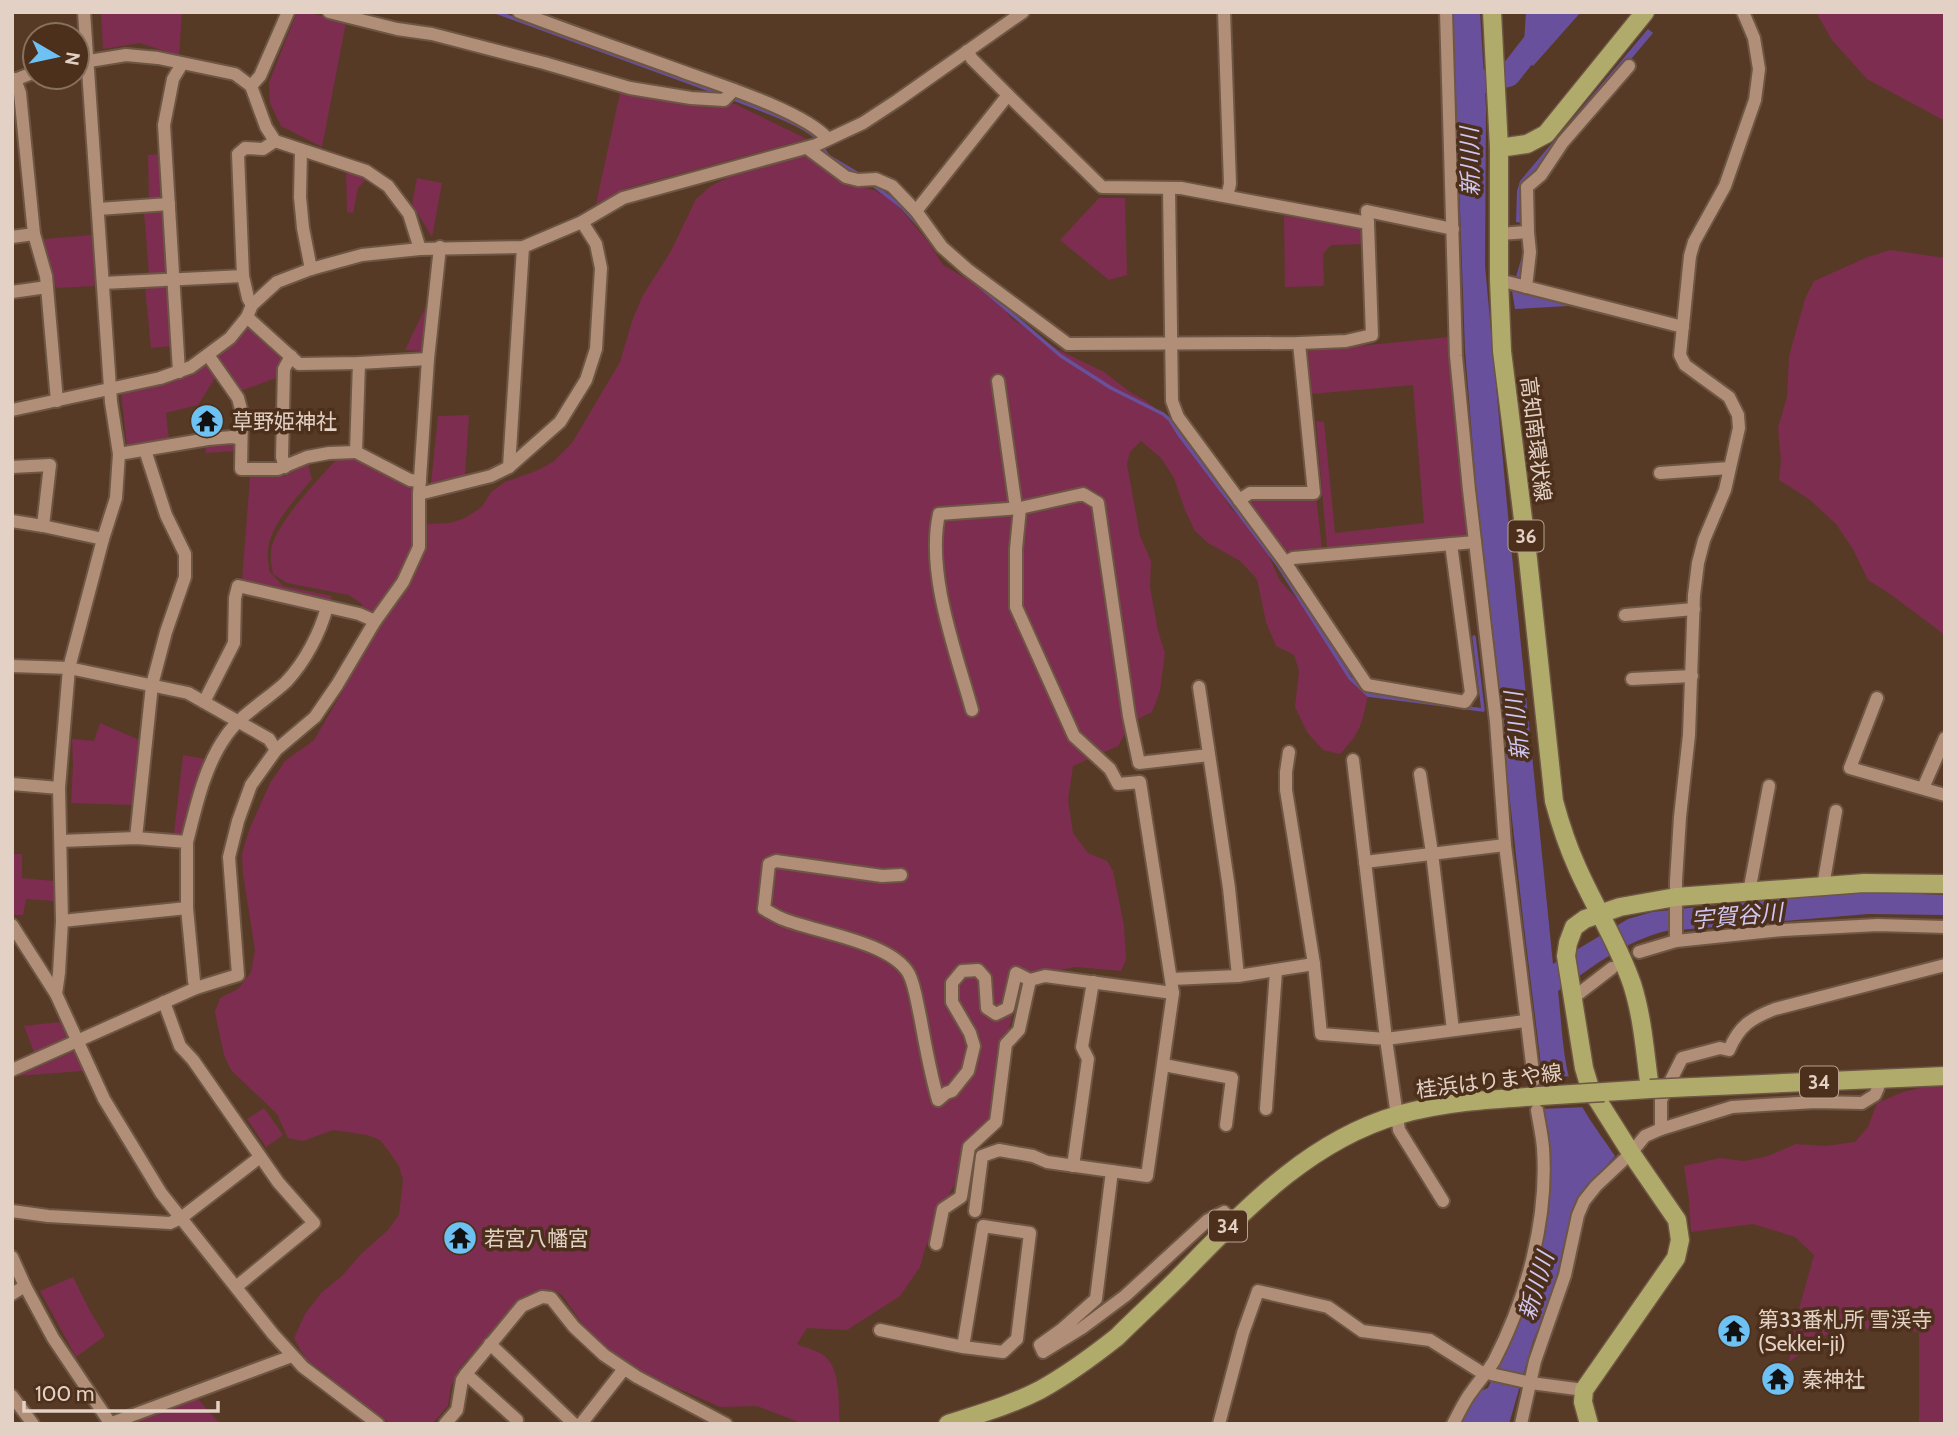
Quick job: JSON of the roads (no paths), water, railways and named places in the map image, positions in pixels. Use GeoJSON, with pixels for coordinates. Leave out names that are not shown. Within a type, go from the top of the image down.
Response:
{"type":"FeatureCollection","features":[{"type":"Feature","properties":{"kind":"main road"},"geometry":{"type":"LineString","coordinates":[[1499,148],[1527,144],[1546,134],[1645,12]]}},
{"type":"Feature","properties":{"kind":"main road","name":"高知南環状線"},"geometry":{"type":"LineString","coordinates":[[1494,14],[1499,234],[1516,284],[1502,351],[1554,801],[1577,869],[1604,921],[1617,962],[1632,984],[1641,1018],[1650,1090]]}},
{"type":"Feature","properties":{"kind":"main road","name":"桂浜はりまや線"},"geometry":{"type":"LineString","coordinates":[[1584,1390],[1676,1258],[1681,1240],[1677,1220],[1630,1153],[1590,1088],[1584,1068],[1566,956],[1574,927],[1585,919],[1604,921],[1620,908],[1749,892],[1864,883],[1945,884]]}},
{"type":"Feature","properties":{"kind":"main road","name":"桂浜はりまや線"},"geometry":{"type":"LineString","coordinates":[[948,1424],[978,1419],[1059,1379],[1109,1344],[1178,1278],[1231,1222],[1299,1164],[1352,1133],[1397,1115],[1473,1102],[1537,1095],[1945,1076]]}},
{"type":"Feature","properties":{"kind":"main road"},"geometry":{"type":"LineString","coordinates":[[1584,1390],[1583,1402],[1589,1424]]}},
{"type":"Feature","properties":{"kind":"street"},"geometry":{"type":"LineString","coordinates":[[251,86],[260,76],[288,12]]}},
{"type":"Feature","properties":{"kind":"street"},"geometry":{"type":"LineString","coordinates":[[329,12],[397,29],[432,34],[630,88],[691,98],[724,100],[734,90]]}},
{"type":"Feature","properties":{"kind":"street"},"geometry":{"type":"LineString","coordinates":[[519,12],[545,17],[800,118],[821,131],[819,143],[846,177],[858,180],[876,179],[892,186],[916,211],[942,247],[967,269],[1068,344],[1298,343],[1346,341],[1372,335],[1367,211],[1453,229]]}},
{"type":"Feature","properties":{"kind":"street"},"geometry":{"type":"LineString","coordinates":[[12,410],[160,378],[191,367],[230,338],[277,282],[311,269],[362,256],[420,249],[523,247],[582,222],[608,205],[642,191],[819,143],[890,106],[1023,12]]}},
{"type":"Feature","properties":{"kind":"street"},"geometry":{"type":"LineString","coordinates":[[1224,12],[1230,184],[1227,196]]}},
{"type":"Feature","properties":{"kind":"street"},"geometry":{"type":"LineString","coordinates":[[1447,12],[1456,356],[1525,1020],[1543,1145],[1541,1209],[1529,1273],[1518,1310],[1488,1373],[1469,1395],[1453,1424]]}},
{"type":"Feature","properties":{"kind":"street"},"geometry":{"type":"LineString","coordinates":[[1676,938],[1680,817],[1689,735],[1698,563],[1704,540],[1725,491],[1739,428],[1738,415],[1729,397],[1685,365],[1680,355],[1690,256],[1694,242],[1725,186],[1755,100],[1759,69],[1754,37],[1743,12]]}},
{"type":"Feature","properties":{"kind":"street"},"geometry":{"type":"LineString","coordinates":[[967,51],[1102,187],[1181,188],[1368,223]]}},
{"type":"Feature","properties":{"kind":"street"},"geometry":{"type":"LineString","coordinates":[[91,61],[126,55],[158,58],[235,74],[251,86],[266,127],[275,141],[366,171],[388,186],[409,214],[420,249]]}},
{"type":"Feature","properties":{"kind":"street"},"geometry":{"type":"LineString","coordinates":[[178,372],[164,125],[173,79],[182,64]]}},
{"type":"Feature","properties":{"kind":"street"},"geometry":{"type":"LineString","coordinates":[[1629,66],[1563,142],[1541,174],[1527,187],[1530,252],[1516,284],[1683,327]]}},
{"type":"Feature","properties":{"kind":"street"},"geometry":{"type":"LineString","coordinates":[[14,80],[20,93],[34,234],[46,276],[57,401]]}},
{"type":"Feature","properties":{"kind":"street"},"geometry":{"type":"LineString","coordinates":[[56,994],[61,921],[59,788],[69,668],[116,498],[119,454],[110,388],[99,209],[85,91]]}},
{"type":"Feature","properties":{"kind":"street"},"geometry":{"type":"LineString","coordinates":[[916,211],[1008,95]]}},
{"type":"Feature","properties":{"kind":"street"},"geometry":{"type":"LineString","coordinates":[[275,141],[263,149],[245,148],[238,154],[243,276],[250,311],[299,364],[428,359]]}},
{"type":"Feature","properties":{"kind":"street"},"geometry":{"type":"LineString","coordinates":[[301,150],[301,207],[311,269]]}},
{"type":"Feature","properties":{"kind":"street"},"geometry":{"type":"LineString","coordinates":[[1168,188],[1172,401],[1178,418],[1285,562],[1367,685],[1465,702],[1471,693],[1451,544]]}},
{"type":"Feature","properties":{"kind":"street"},"geometry":{"type":"LineString","coordinates":[[99,209],[169,204]]}},
{"type":"Feature","properties":{"kind":"street"},"geometry":{"type":"LineString","coordinates":[[208,355],[238,398],[242,413],[241,469],[278,470],[307,457],[356,452],[420,488],[491,476],[509,467],[560,422],[586,380],[596,349],[601,268],[596,244],[582,222]]}},
{"type":"Feature","properties":{"kind":"street"},"geometry":{"type":"LineString","coordinates":[[1499,234],[1528,232]]}},
{"type":"Feature","properties":{"kind":"street"},"geometry":{"type":"LineString","coordinates":[[12,237],[34,234]]}},
{"type":"Feature","properties":{"kind":"street"},"geometry":{"type":"LineString","coordinates":[[12,1070],[196,988],[238,975],[229,857],[251,785],[276,750],[315,718],[375,621],[403,582],[419,547],[428,359],[440,247]]}},
{"type":"Feature","properties":{"kind":"street"},"geometry":{"type":"LineString","coordinates":[[509,467],[523,247]]}},
{"type":"Feature","properties":{"kind":"street"},"geometry":{"type":"LineString","coordinates":[[103,283],[243,276]]}},
{"type":"Feature","properties":{"kind":"street"},"geometry":{"type":"LineString","coordinates":[[12,292],[47,287]]}},
{"type":"Feature","properties":{"kind":"street"},"geometry":{"type":"LineString","coordinates":[[1239,500],[1250,494],[1314,493],[1298,343]]}},
{"type":"Feature","properties":{"kind":"street"},"geometry":{"type":"LineString","coordinates":[[285,467],[282,457],[284,369],[291,356]]}},
{"type":"Feature","properties":{"kind":"street"},"geometry":{"type":"LineString","coordinates":[[356,452],[359,363]]}},
{"type":"Feature","properties":{"kind":"street"},"geometry":{"type":"LineString","coordinates":[[975,1211],[982,1156],[999,1150],[1033,1156],[1047,1162],[1147,1176],[1173,993],[1139,782],[1118,784],[1110,769],[1074,736],[1016,607],[1018,508],[998,382]]}},
{"type":"Feature","properties":{"kind":"street"},"geometry":{"type":"LineString","coordinates":[[119,454],[208,439],[241,439]]}},
{"type":"Feature","properties":{"kind":"street"},"geometry":{"type":"LineString","coordinates":[[136,838],[152,685],[185,577],[185,554],[166,515],[145,450]]}},
{"type":"Feature","properties":{"kind":"street"},"geometry":{"type":"LineString","coordinates":[[12,467],[50,465],[43,526]]}},
{"type":"Feature","properties":{"kind":"street"},"geometry":{"type":"LineString","coordinates":[[1660,473],[1730,468]]}},
{"type":"Feature","properties":{"kind":"street"},"geometry":{"type":"LineString","coordinates":[[972,710],[939,590],[935,531],[939,514],[1018,508],[1083,495],[1098,503],[1129,716],[1139,763],[1209,755]]}},
{"type":"Feature","properties":{"kind":"street"},"geometry":{"type":"LineString","coordinates":[[12,521],[103,539]]}},
{"type":"Feature","properties":{"kind":"street"},"geometry":{"type":"LineString","coordinates":[[1285,562],[1293,558],[1475,542]]}},
{"type":"Feature","properties":{"kind":"street"},"geometry":{"type":"LineString","coordinates":[[204,702],[234,642],[238,586],[359,614],[375,621]]}},
{"type":"Feature","properties":{"kind":"street"},"geometry":{"type":"LineString","coordinates":[[196,988],[187,908],[187,842],[211,762],[226,735],[287,680],[307,655],[327,607]]}},
{"type":"Feature","properties":{"kind":"street"},"geometry":{"type":"LineString","coordinates":[[1625,615],[1694,609]]}},
{"type":"Feature","properties":{"kind":"street"},"geometry":{"type":"LineString","coordinates":[[12,666],[69,668],[188,693],[269,739],[276,750]]}},
{"type":"Feature","properties":{"kind":"street"},"geometry":{"type":"LineString","coordinates":[[1632,679],[1692,676]]}},
{"type":"Feature","properties":{"kind":"street"},"geometry":{"type":"LineString","coordinates":[[1199,687],[1229,888],[1238,976]]}},
{"type":"Feature","properties":{"kind":"street"},"geometry":{"type":"LineString","coordinates":[[1877,698],[1850,768],[1945,795]]}},
{"type":"Feature","properties":{"kind":"street"},"geometry":{"type":"LineString","coordinates":[[1923,789],[1945,738]]}},
{"type":"Feature","properties":{"kind":"street"},"geometry":{"type":"LineString","coordinates":[[1289,752],[1286,790],[1314,964],[1321,1034],[1386,1039],[1525,1020]]}},
{"type":"Feature","properties":{"kind":"street"},"geometry":{"type":"LineString","coordinates":[[1353,760],[1399,1130],[1443,1201]]}},
{"type":"Feature","properties":{"kind":"street"},"geometry":{"type":"LineString","coordinates":[[1420,774],[1453,1030]]}},
{"type":"Feature","properties":{"kind":"street"},"geometry":{"type":"LineString","coordinates":[[12,784],[59,788]]}},
{"type":"Feature","properties":{"kind":"street"},"geometry":{"type":"LineString","coordinates":[[1749,892],[1769,786]]}},
{"type":"Feature","properties":{"kind":"street"},"geometry":{"type":"LineString","coordinates":[[1823,886],[1836,811]]}},
{"type":"Feature","properties":{"kind":"street"},"geometry":{"type":"LineString","coordinates":[[61,841],[136,838],[187,842]]}},
{"type":"Feature","properties":{"kind":"street"},"geometry":{"type":"LineString","coordinates":[[1365,862],[1506,845]]}},
{"type":"Feature","properties":{"kind":"street"},"geometry":{"type":"LineString","coordinates":[[901,875],[882,876],[776,861],[769,864],[764,909],[781,919],[864,944],[900,962],[909,975],[916,999],[938,1100],[952,1091],[968,1071],[974,1046],[970,1033],[952,1002],[952,983],[962,971],[978,970],[985,978],[987,1008],[996,1014],[1009,1008],[1016,973],[1030,980],[1045,976],[1173,993]]}},
{"type":"Feature","properties":{"kind":"street"},"geometry":{"type":"LineString","coordinates":[[61,921],[187,908]]}},
{"type":"Feature","properties":{"kind":"street"},"geometry":{"type":"LineString","coordinates":[[12,925],[56,994],[104,1098],[162,1193],[292,1356],[378,1424]]}},
{"type":"Feature","properties":{"kind":"street"},"geometry":{"type":"LineString","coordinates":[[1639,952],[1676,938],[1878,925],[1945,928]]}},
{"type":"Feature","properties":{"kind":"street"},"geometry":{"type":"LineString","coordinates":[[1572,992],[1617,962]]}},
{"type":"Feature","properties":{"kind":"street"},"geometry":{"type":"LineString","coordinates":[[1171,979],[1238,976],[1314,964]]}},
{"type":"Feature","properties":{"kind":"street"},"geometry":{"type":"LineString","coordinates":[[1661,1129],[1661,1100],[1682,1058],[1720,1048],[1729,1050],[1743,1026],[1752,1018],[1768,1012],[1945,965]]}},
{"type":"Feature","properties":{"kind":"street"},"geometry":{"type":"LineString","coordinates":[[1266,1109],[1276,971]]}},
{"type":"Feature","properties":{"kind":"street"},"geometry":{"type":"LineString","coordinates":[[936,1244],[943,1209],[961,1197],[969,1147],[996,1122],[1006,1044],[1019,1030],[1030,980]]}},
{"type":"Feature","properties":{"kind":"street"},"geometry":{"type":"LineString","coordinates":[[1073,1166],[1088,1059],[1082,1047],[1093,982]]}},
{"type":"Feature","properties":{"kind":"street"},"geometry":{"type":"LineString","coordinates":[[164,1002],[180,1046],[221,1098],[278,1182],[314,1223],[236,1287]]}},
{"type":"Feature","properties":{"kind":"street"},"geometry":{"type":"LineString","coordinates":[[1164,1065],[1232,1078],[1226,1125]]}},
{"type":"Feature","properties":{"kind":"street"},"geometry":{"type":"LineString","coordinates":[[1521,1424],[1529,1382],[1565,1275],[1578,1215],[1584,1201],[1646,1136],[1731,1107],[1815,1102],[1862,1103],[1875,1094],[1880,1080]]}},
{"type":"Feature","properties":{"kind":"street"},"geometry":{"type":"LineString","coordinates":[[12,1211],[48,1216],[170,1223],[181,1218],[260,1157]]}},
{"type":"Feature","properties":{"kind":"street"},"geometry":{"type":"LineString","coordinates":[[1040,1345],[1096,1300],[1112,1171]]}},
{"type":"Feature","properties":{"kind":"street"},"geometry":{"type":"LineString","coordinates":[[1040,1345],[1043,1352],[1082,1328],[1125,1296],[1208,1220],[1224,1212],[1231,1222]]}},
{"type":"Feature","properties":{"kind":"street"},"geometry":{"type":"LineString","coordinates":[[880,1330],[964,1347],[1003,1353],[1017,1339],[1030,1233],[983,1226],[964,1347]]}},
{"type":"Feature","properties":{"kind":"street"},"geometry":{"type":"LineString","coordinates":[[12,1257],[52,1338],[110,1424],[292,1356]]}},
{"type":"Feature","properties":{"kind":"street"},"geometry":{"type":"LineString","coordinates":[[12,1294],[25,1286]]}},
{"type":"Feature","properties":{"kind":"street"},"geometry":{"type":"LineString","coordinates":[[1219,1424],[1243,1334],[1258,1291],[1328,1307],[1362,1331],[1430,1340],[1488,1373],[1584,1390]]}},
{"type":"Feature","properties":{"kind":"street"},"geometry":{"type":"LineString","coordinates":[[445,1424],[457,1410],[462,1380],[466,1374],[522,1306],[542,1297],[551,1298],[574,1327],[604,1355],[624,1369],[726,1424]]}},
{"type":"Feature","properties":{"kind":"street"},"geometry":{"type":"LineString","coordinates":[[1017,1339],[1040,1345]]}},
{"type":"Feature","properties":{"kind":"street"},"geometry":{"type":"LineString","coordinates":[[490,1344],[575,1424]]}},
{"type":"Feature","properties":{"kind":"street"},"geometry":{"type":"LineString","coordinates":[[581,1424],[624,1369]]}},
{"type":"Feature","properties":{"kind":"street"},"geometry":{"type":"LineString","coordinates":[[466,1374],[517,1420]]}},
{"type":"Feature","properties":{"kind":"street"},"geometry":{"type":"LineString","coordinates":[[12,1396],[33,1424]]}},
{"type":"Feature","properties":{"kind":"water"},"geometry":{"type":"Polygon","coordinates":[[[1453,12],[1480,12],[1486,109],[1485,266],[1553,964],[1628,919],[1652,912],[1868,892],[1945,895],[1945,915],[1868,914],[1666,931],[1623,948],[1558,991],[1570,1081],[1587,1114],[1615,1156],[1578,1198],[1573,1209],[1551,1299],[1533,1341],[1509,1424],[1461,1424],[1478,1392],[1488,1388],[1528,1296],[1544,1220],[1547,1148],[1542,1073],[1478,510],[1465,351],[1453,12]]]}},
{"type":"Feature","properties":{"kind":"water"},"geometry":{"type":"Polygon","coordinates":[[[1526,12],[1580,13],[1533,66],[1520,55],[1524,43],[1526,12]]]}},
{"type":"Feature","properties":{"kind":"water"},"geometry":{"type":"Polygon","coordinates":[[[1648,29],[1653,33],[1524,186],[1523,223],[1516,222],[1520,181],[1648,29]]]}},
{"type":"Feature","properties":{"kind":"water"},"geometry":{"type":"Polygon","coordinates":[[[1524,249],[1527,250],[1523,280],[1568,303],[1568,306],[1515,309],[1512,291],[1524,249]]]}},
{"type":"Feature","properties":{"kind":"waterway"},"geometry":{"type":"LineString","coordinates":[[496,12],[724,95]]}},
{"type":"Feature","properties":{"kind":"waterway"},"geometry":{"type":"LineString","coordinates":[[1474,84],[1509,75],[1558,12]]}},
{"type":"Feature","properties":{"kind":"waterway"},"geometry":{"type":"LineString","coordinates":[[731,98],[790,122],[818,140]]}},
{"type":"Feature","properties":{"kind":"waterway"},"geometry":{"type":"LineString","coordinates":[[822,147],[828,156],[860,175]]}},
{"type":"Feature","properties":{"kind":"waterway"},"geometry":{"type":"LineString","coordinates":[[872,184],[902,207],[921,228]]}},
{"type":"Feature","properties":{"kind":"waterway"},"geometry":{"type":"LineString","coordinates":[[978,285],[1061,356],[1111,388],[1170,420],[1278,565],[1350,678],[1368,695],[1483,710],[1474,637]]}},
{"type":"Feature","properties":{"kind":"place","name":"草野姫神社"},"geometry":{"type":"Point","coordinates":[207,421]}},
{"type":"Feature","properties":{"kind":"place","name":"若宮八幡宮"},"geometry":{"type":"Point","coordinates":[460,1238]}},
{"type":"Feature","properties":{"kind":"place","name":"第33番札所 雪渓寺 (Sekkei-ji)"},"geometry":{"type":"Point","coordinates":[1734,1331]}},
{"type":"Feature","properties":{"kind":"place","name":"秦神社"},"geometry":{"type":"Point","coordinates":[1778,1379]}},
{"type":"Feature","properties":{"kind":"water label","name":"新川川"},"geometry":{"type":"Point","coordinates":[1470,162]}},
{"type":"Feature","properties":{"kind":"water label","name":"新川川"},"geometry":{"type":"Point","coordinates":[1517,726]}},
{"type":"Feature","properties":{"kind":"water label","name":"宇賀谷川"},"geometry":{"type":"Point","coordinates":[1737,916]}},
{"type":"Feature","properties":{"kind":"water label","name":"新川川"},"geometry":{"type":"Point","coordinates":[1536,1286]}}]}
